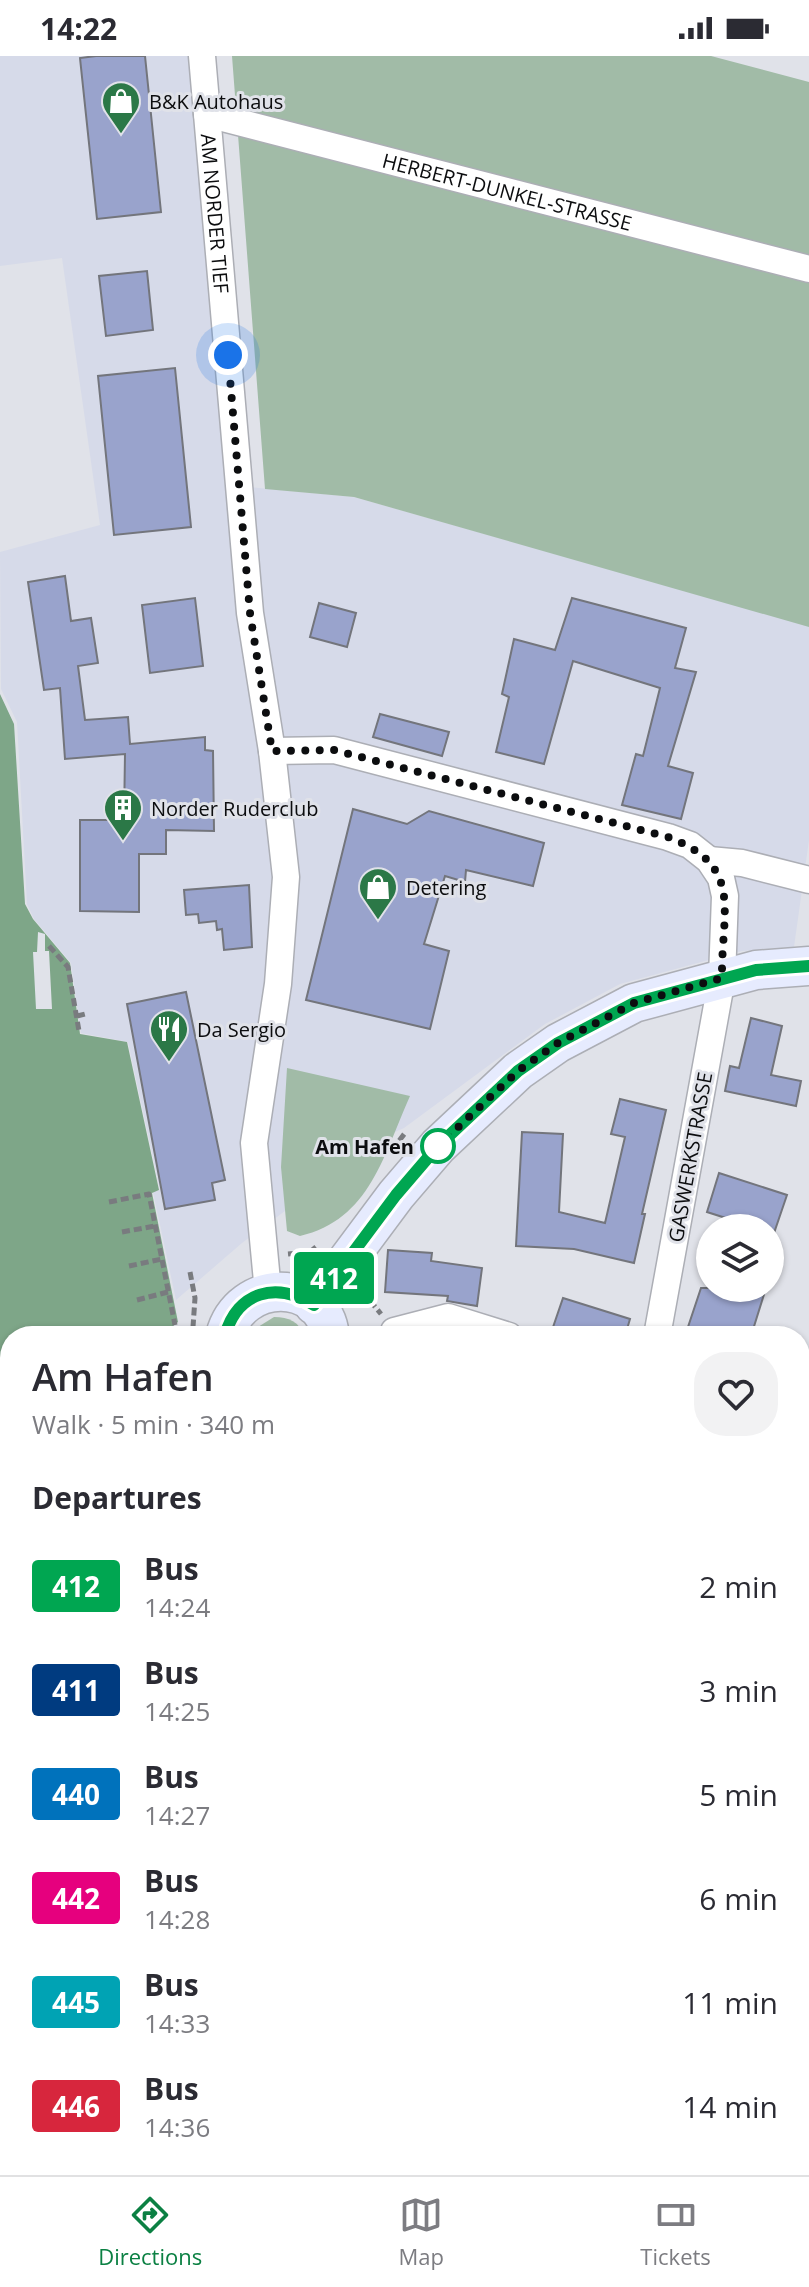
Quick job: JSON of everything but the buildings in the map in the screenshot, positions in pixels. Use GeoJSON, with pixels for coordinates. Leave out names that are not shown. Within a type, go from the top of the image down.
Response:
{"type":"FeatureCollection","features":[{"type":"Feature","properties":{"kind":"main road"},"geometry":{"type":"LineString","coordinates":[[229,1326],[234,1314],[248,1300],[268,1292],[300,1296],[322,1320],[396,1195],[429,1156],[518,1071],[558,1043],[634,1003],[756,970],[809,966]]}},
{"type":"Feature","properties":{"kind":"street","name":"AM NORDER TIEF"},"geometry":{"type":"LineString","coordinates":[[202,56],[250,613],[272,751]]}},
{"type":"Feature","properties":{"kind":"street","name":"HERBERT-DUNKEL-STRASSE"},"geometry":{"type":"LineString","coordinates":[[207,114],[809,269]]}},
{"type":"Feature","properties":{"kind":"street"},"geometry":{"type":"LineString","coordinates":[[268,1292],[254,1143],[278,984],[286,877],[272,751],[334,750],[668,837],[690,845],[709,860],[742,863],[809,880]]}},
{"type":"Feature","properties":{"kind":"street","name":"GASWERKSTRASSE"},"geometry":{"type":"LineString","coordinates":[[659,1326],[722,978],[725,896],[721,878],[709,860]]}},
{"type":"Feature","properties":{"kind":"street"},"geometry":{"type":"LineString","coordinates":[[413,1326],[448,1317],[477,1326]]}},
{"type":"Feature","properties":{"kind":"path"},"geometry":{"type":"LineString","coordinates":[[49,946],[68,967],[79,1031]]}},
{"type":"Feature","properties":{"kind":"path"},"geometry":{"type":"LineString","coordinates":[[77,1016],[85,1014]]}},
{"type":"Feature","properties":{"kind":"path"},"geometry":{"type":"LineString","coordinates":[[109,1202],[149,1194],[175,1325]]}},
{"type":"Feature","properties":{"kind":"path"},"geometry":{"type":"LineString","coordinates":[[122,1232],[155,1226]]}},
{"type":"Feature","properties":{"kind":"path"},"geometry":{"type":"LineString","coordinates":[[129,1266],[162,1259]]}},
{"type":"Feature","properties":{"kind":"path"},"geometry":{"type":"LineString","coordinates":[[190,1272],[195,1298],[194,1326]]}},
{"type":"Feature","properties":{"kind":"path"},"geometry":{"type":"LineString","coordinates":[[354,1289],[367,1297],[390,1326]]}},
{"type":"Feature","properties":{"kind":"path"},"geometry":{"type":"LineString","coordinates":[[137,1300],[168,1292]]}},
{"type":"Feature","properties":{"kind":"shaded area"},"geometry":{"type":"Polygon","coordinates":[[[0,56],[190,56],[227,485],[354,497],[809,625],[809,840],[794,947],[742,951],[620,984],[545,1024],[242,1243],[176,1300],[153,1192],[160,1190],[128,1042],[81,1033],[71,963],[34,919],[27,904],[17,722],[1,689],[0,552],[100,525],[62,258],[0,266],[0,56]]]}},
{"type":"Feature","properties":{"kind":"shaded area"},"geometry":{"type":"Polygon","coordinates":[[[232,56],[711,56],[809,82],[809,627],[354,497],[265,489],[232,56]]]}},
{"type":"Feature","properties":{"kind":"shaded area"},"geometry":{"type":"Polygon","coordinates":[[[0,694],[14,724],[25,904],[33,919],[70,963],[80,1034],[127,1042],[159,1190],[152,1193],[178,1322],[173,1326],[0,1326],[0,694]]]}},
{"type":"Feature","properties":{"kind":"shaded area"},"geometry":{"type":"Polygon","coordinates":[[[287,1068],[410,1096],[382,1162],[359,1200],[343,1216],[324,1228],[300,1236],[287,1231],[281,1167],[287,1068]]]}},
{"type":"Feature","properties":{"kind":"shaded area"},"geometry":{"type":"Polygon","coordinates":[[[274,1317],[293,1321],[299,1326],[260,1326],[274,1317]]]}},
{"type":"Feature","properties":{"kind":"pier"},"geometry":{"type":"Polygon","coordinates":[[[38,932],[45,934],[45,951],[49,951],[52,1009],[36,1009],[33,952],[37,952],[38,932]]]}},
{"type":"Feature","properties":{"kind":"bus line","name":"412"},"geometry":{"type":"LineString","coordinates":[[228,1326],[234,1314],[248,1300],[268,1292],[286,1292],[314,1305],[396,1195],[438,1146],[518,1071],[558,1043],[634,1003],[756,970],[809,966]]}},
{"type":"Feature","properties":{"kind":"place","name":"B&K Autohaus"},"geometry":{"type":"Point","coordinates":[121,135]}},
{"type":"Feature","properties":{"kind":"place","name":"Norder Ruderclub"},"geometry":{"type":"Point","coordinates":[123,842]}},
{"type":"Feature","properties":{"kind":"place","name":"Detering"},"geometry":{"type":"Point","coordinates":[378,921]}},
{"type":"Feature","properties":{"kind":"place","name":"Da Sergio"},"geometry":{"type":"Point","coordinates":[169,1063]}},
{"type":"Feature","properties":{"kind":"place","name":"Am Hafen"},"geometry":{"type":"Point","coordinates":[438,1146]}},
{"type":"Feature","properties":{"kind":"route"},"geometry":{"type":"LineString","coordinates":[[228,355],[250,613],[272,751],[334,750],[668,837],[690,845],[709,860],[721,878],[725,896],[722,978],[634,1003],[558,1043],[518,1071],[438,1146]]}}]}
